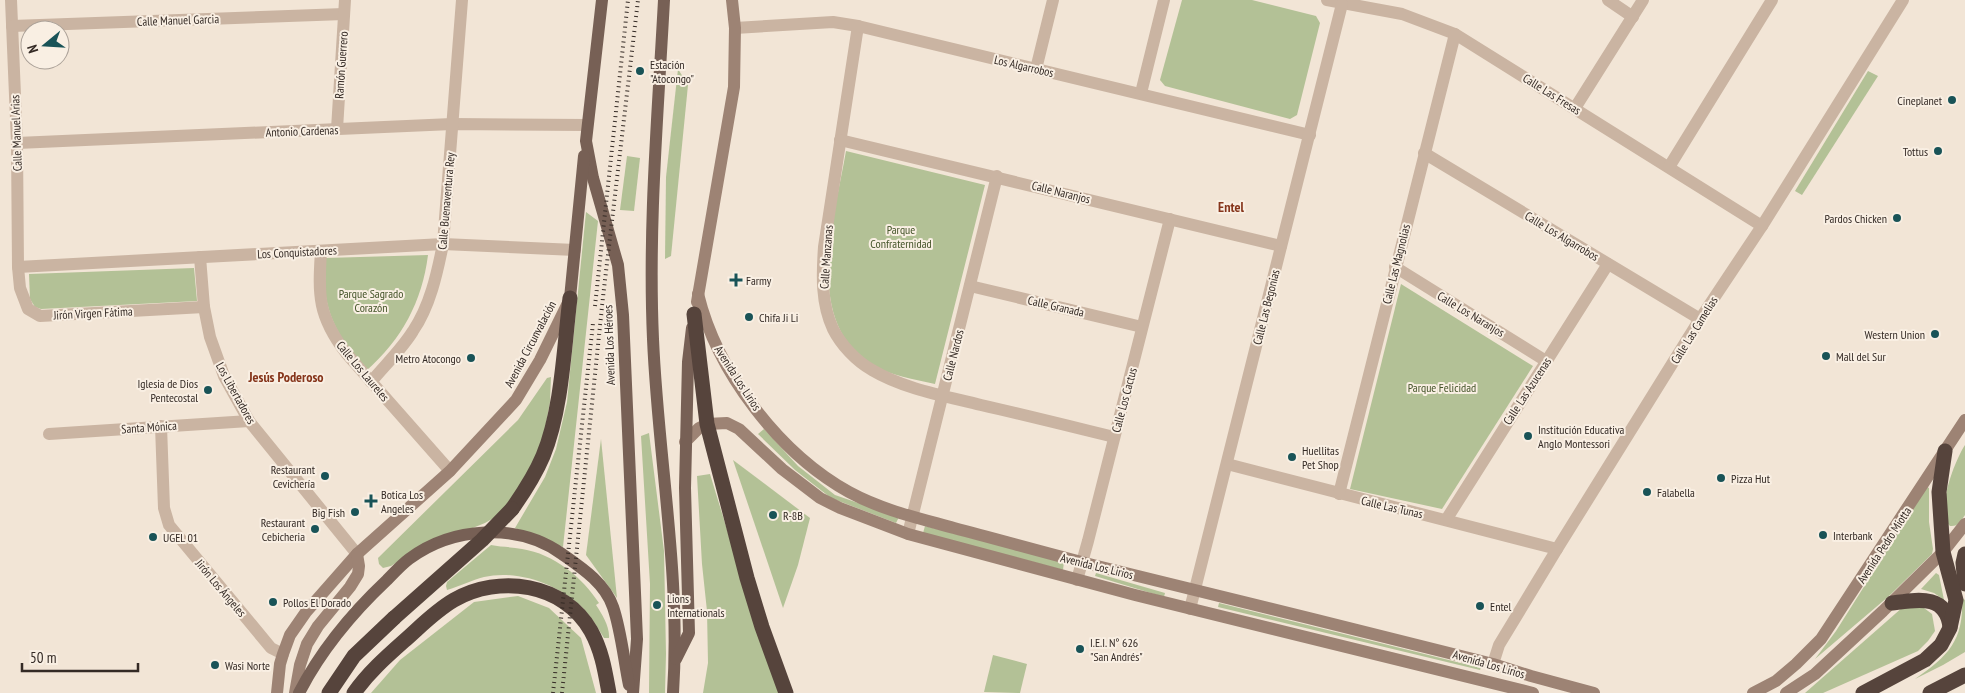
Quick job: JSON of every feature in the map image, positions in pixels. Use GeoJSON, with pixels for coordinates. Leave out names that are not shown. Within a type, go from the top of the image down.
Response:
{"type":"FeatureCollection","features":[{"type":"Feature","properties":{"kind":"highway"},"geometry":{"type":"LineString","coordinates":[[329,693],[354,656],[482,540],[512,509],[536,471],[549,440],[557,401],[570,298]]}},
{"type":"Feature","properties":{"kind":"highway"},"geometry":{"type":"LineString","coordinates":[[694,314],[707,424],[747,578],[762,627],[786,693]]}},
{"type":"Feature","properties":{"kind":"highway"},"geometry":{"type":"LineString","coordinates":[[1863,693],[1925,660],[1941,645],[1950,628],[1956,600],[1943,552],[1939,492],[1945,451]]}},
{"type":"Feature","properties":{"kind":"highway"},"geometry":{"type":"LineString","coordinates":[[1965,554],[1963,563],[1965,584]]}},
{"type":"Feature","properties":{"kind":"highway"},"geometry":{"type":"LineString","coordinates":[[354,693],[376,666],[445,606],[473,592],[502,586],[537,588],[555,597],[574,611],[590,630],[600,649],[609,693]]}},
{"type":"Feature","properties":{"kind":"highway"},"geometry":{"type":"LineString","coordinates":[[1892,603],[1924,599],[1935,602],[1949,620],[1950,628]]}},
{"type":"Feature","properties":{"kind":"highway"},"geometry":{"type":"LineString","coordinates":[[1930,693],[1965,675]]}},
{"type":"Feature","properties":{"kind":"main road","name":"Avenida Los Héroes"},"geometry":{"type":"LineString","coordinates":[[602,0],[586,141],[593,178],[618,265],[623,315],[636,639],[632,693]]}},
{"type":"Feature","properties":{"kind":"main road"},"geometry":{"type":"LineString","coordinates":[[664,0],[654,186],[653,329],[657,403],[671,534],[675,608],[673,693]]}},
{"type":"Feature","properties":{"kind":"main road"},"geometry":{"type":"LineString","coordinates":[[675,662],[690,633],[685,498],[688,362],[694,314],[734,87],[735,28],[732,0]]}},
{"type":"Feature","properties":{"kind":"main road","name":"Avenida Circunvalación"},"geometry":{"type":"LineString","coordinates":[[277,693],[283,654],[290,635],[306,612],[356,554],[450,471],[516,400],[540,360],[570,298],[586,141]]}},
{"type":"Feature","properties":{"kind":"main road","name":"Avenida Los Lirios"},"geometry":{"type":"LineString","coordinates":[[698,294],[711,336],[730,370],[756,409],[799,457],[849,492],[879,506],[1082,562],[1493,664],[1594,693]]}},
{"type":"Feature","properties":{"kind":"main road","name":"Avenida Pedro Miotta"},"geometry":{"type":"LineString","coordinates":[[1752,693],[1776,681],[1821,639],[1965,420]]}},
{"type":"Feature","properties":{"kind":"main road","name":"Avenida Los Lirios"},"geometry":{"type":"LineString","coordinates":[[707,424],[727,423],[739,429],[782,469],[820,498],[840,508],[908,534],[1190,609],[1509,690],[1533,693]]}},
{"type":"Feature","properties":{"kind":"main road"},"geometry":{"type":"LineString","coordinates":[[685,442],[692,433],[707,424]]}},
{"type":"Feature","properties":{"kind":"main road"},"geometry":{"type":"LineString","coordinates":[[1786,693],[1815,674],[1892,603],[1943,552],[1965,524]]}},
{"type":"Feature","properties":{"kind":"main road"},"geometry":{"type":"LineString","coordinates":[[299,693],[309,673],[335,636],[376,591],[409,559],[437,543],[465,535],[504,532],[535,539],[558,551],[591,575],[613,606],[632,693]]}},
{"type":"Feature","properties":{"kind":"main road"},"geometry":{"type":"LineString","coordinates":[[295,693],[300,665],[308,644],[318,626],[350,587],[358,574],[359,566],[356,554]]}},
{"type":"Feature","properties":{"kind":"street","name":"Calle Manuel Arias"},"geometry":{"type":"LineString","coordinates":[[11,0],[17,143],[18,267]]}},
{"type":"Feature","properties":{"kind":"street","name":"Ramón Guerrero"},"geometry":{"type":"LineString","coordinates":[[337,129],[345,0]]}},
{"type":"Feature","properties":{"kind":"street","name":"Calle Buenaventura Rey"},"geometry":{"type":"LineString","coordinates":[[371,382],[413,332],[418,323],[431,292],[443,244],[462,0]]}},
{"type":"Feature","properties":{"kind":"street"},"geometry":{"type":"LineString","coordinates":[[1036,69],[1053,0]]}},
{"type":"Feature","properties":{"kind":"street"},"geometry":{"type":"LineString","coordinates":[[1141,93],[1164,0]]}},
{"type":"Feature","properties":{"kind":"street","name":"Calle Las Fresas"},"geometry":{"type":"LineString","coordinates":[[1326,0],[1402,14],[1455,34],[1762,226]]}},
{"type":"Feature","properties":{"kind":"street"},"geometry":{"type":"LineString","coordinates":[[1608,0],[1633,17]]}},
{"type":"Feature","properties":{"kind":"street"},"geometry":{"type":"LineString","coordinates":[[1575,108],[1643,0]]}},
{"type":"Feature","properties":{"kind":"street"},"geometry":{"type":"LineString","coordinates":[[1668,167],[1772,0]]}},
{"type":"Feature","properties":{"kind":"street","name":"Calle Las Camelias"},"geometry":{"type":"LineString","coordinates":[[1493,664],[1499,645],[1557,548],[1903,0]]}},
{"type":"Feature","properties":{"kind":"street","name":"Calle Las Begonias"},"geometry":{"type":"LineString","coordinates":[[1190,609],[1342,4]]}},
{"type":"Feature","properties":{"kind":"street","name":"Calle Manuel Garcia"},"geometry":{"type":"LineString","coordinates":[[12,26],[344,14]]}},
{"type":"Feature","properties":{"kind":"street","name":"Los Algarrobos"},"geometry":{"type":"LineString","coordinates":[[735,28],[832,22],[858,26],[1310,135]]}},
{"type":"Feature","properties":{"kind":"street","name":"Calle Manzanas"},"geometry":{"type":"LineString","coordinates":[[858,26],[824,247],[822,283],[827,313],[834,331],[857,360],[871,370],[891,380],[943,396],[1114,437]]}},
{"type":"Feature","properties":{"kind":"street","name":"Calle Las Magnolias"},"geometry":{"type":"LineString","coordinates":[[1338,494],[1455,34]]}},
{"type":"Feature","properties":{"kind":"street","name":"Antonio Cardenas"},"geometry":{"type":"LineString","coordinates":[[17,143],[452,124],[588,125]]}},
{"type":"Feature","properties":{"kind":"street","name":"Calle Naranjos"},"geometry":{"type":"LineString","coordinates":[[840,140],[997,176],[1281,246]]}},
{"type":"Feature","properties":{"kind":"street","name":"Calle Los Algarrobos"},"geometry":{"type":"LineString","coordinates":[[1424,153],[1700,319]]}},
{"type":"Feature","properties":{"kind":"street","name":"Calle Nardos"},"geometry":{"type":"LineString","coordinates":[[908,534],[997,176]]}},
{"type":"Feature","properties":{"kind":"street","name":"Calle Los Cactus"},"geometry":{"type":"LineString","coordinates":[[1077,580],[1170,219]]}},
{"type":"Feature","properties":{"kind":"street","name":"Los Conquistadores"},"geometry":{"type":"LineString","coordinates":[[18,267],[443,244],[575,250]]}},
{"type":"Feature","properties":{"kind":"street","name":"Calle Los Laureles"},"geometry":{"type":"LineString","coordinates":[[321,251],[319,280],[324,316],[337,341],[450,471]]}},
{"type":"Feature","properties":{"kind":"street","name":"Los Libertadores"},"geometry":{"type":"LineString","coordinates":[[200,257],[204,307],[210,337],[224,376],[249,421],[356,554]]}},
{"type":"Feature","properties":{"kind":"street","name":"Calle Las Azucenas"},"geometry":{"type":"LineString","coordinates":[[1446,520],[1608,264]]}},
{"type":"Feature","properties":{"kind":"street","name":"Jirón Virgen Fátima"},"geometry":{"type":"LineString","coordinates":[[18,267],[23,300],[28,309],[40,316],[204,307]]}},
{"type":"Feature","properties":{"kind":"street","name":"Calle Los Naranjos"},"geometry":{"type":"LineString","coordinates":[[1395,267],[1546,361]]}},
{"type":"Feature","properties":{"kind":"street","name":"Calle Granada"},"geometry":{"type":"LineString","coordinates":[[970,286],[1142,327]]}},
{"type":"Feature","properties":{"kind":"street","name":"Santa Mónica"},"geometry":{"type":"LineString","coordinates":[[49,434],[249,421]]}},
{"type":"Feature","properties":{"kind":"street","name":"Jirón Los Ángeles"},"geometry":{"type":"LineString","coordinates":[[161,426],[164,508],[169,525],[271,648],[283,654]]}},
{"type":"Feature","properties":{"kind":"street","name":"Calle Las Tunas"},"geometry":{"type":"LineString","coordinates":[[1226,464],[1338,494],[1557,548]]}},
{"type":"Feature","properties":{"kind":"green space"},"geometry":{"type":"Polygon","coordinates":[[[1182,0],[1252,0],[1316,16],[1320,23],[1297,115],[1290,119],[1165,86],[1160,80],[1182,0]]]}},
{"type":"Feature","properties":{"kind":"green space"},"geometry":{"type":"Polygon","coordinates":[[[678,69],[688,85],[671,256],[665,259],[666,177],[678,69]]]}},
{"type":"Feature","properties":{"kind":"green space"},"geometry":{"type":"Polygon","coordinates":[[[1868,71],[1878,76],[1802,195],[1795,191],[1868,71]]]}},
{"type":"Feature","properties":{"kind":"green space","name":"Parque Confraternidad"},"geometry":{"type":"Polygon","coordinates":[[[846,151],[985,185],[935,384],[895,375],[873,365],[851,346],[837,323],[830,296],[828,266],[835,206],[846,151]]]}},
{"type":"Feature","properties":{"kind":"green space"},"geometry":{"type":"Polygon","coordinates":[[[627,156],[640,158],[634,211],[620,210],[627,156]]]}},
{"type":"Feature","properties":{"kind":"green space"},"geometry":{"type":"Polygon","coordinates":[[[586,212],[598,221],[563,547],[515,528],[545,477],[556,449],[567,402],[586,212]]]}},
{"type":"Feature","properties":{"kind":"green space","name":"Parque Sagrado Corazón"},"geometry":{"type":"Polygon","coordinates":[[[428,255],[421,288],[408,319],[390,346],[366,371],[336,328],[328,308],[325,292],[326,258],[428,255]]]}},
{"type":"Feature","properties":{"kind":"green space"},"geometry":{"type":"Polygon","coordinates":[[[194,268],[197,301],[41,309],[35,307],[30,299],[29,274],[194,268]]]}},
{"type":"Feature","properties":{"kind":"green space","name":"Parque Felicidad"},"geometry":{"type":"Polygon","coordinates":[[[1401,284],[1533,366],[1442,509],[1350,489],[1401,284]]]}},
{"type":"Feature","properties":{"kind":"green space"},"geometry":{"type":"Polygon","coordinates":[[[551,377],[550,402],[544,434],[535,465],[499,515],[485,523],[413,552],[391,566],[383,568],[379,564],[378,558],[518,420],[547,378],[551,377]]]}},
{"type":"Feature","properties":{"kind":"green space"},"geometry":{"type":"Polygon","coordinates":[[[764,429],[798,466],[835,495],[899,517],[896,523],[831,498],[795,470],[758,434],[764,429]]]}},
{"type":"Feature","properties":{"kind":"green space"},"geometry":{"type":"Polygon","coordinates":[[[649,433],[664,551],[665,693],[649,693],[650,584],[641,436],[649,433]]]}},
{"type":"Feature","properties":{"kind":"green space"},"geometry":{"type":"Polygon","coordinates":[[[601,439],[617,598],[586,555],[601,439]]]}},
{"type":"Feature","properties":{"kind":"green space"},"geometry":{"type":"Polygon","coordinates":[[[1965,445],[1965,515],[1957,525],[1950,526],[1946,519],[1945,509],[1948,486],[1956,462],[1965,445]]]}},
{"type":"Feature","properties":{"kind":"green space"},"geometry":{"type":"Polygon","coordinates":[[[733,460],[810,518],[798,565],[783,608],[733,460]]]}},
{"type":"Feature","properties":{"kind":"green space"},"geometry":{"type":"Polygon","coordinates":[[[710,474],[761,641],[780,693],[703,693],[708,663],[707,611],[702,564],[697,476],[710,474]]]}},
{"type":"Feature","properties":{"kind":"green space"},"geometry":{"type":"Polygon","coordinates":[[[1927,487],[1929,488],[1929,522],[1932,554],[1889,596],[1815,659],[1836,631],[1927,487]]]}},
{"type":"Feature","properties":{"kind":"green space"},"geometry":{"type":"Polygon","coordinates":[[[925,526],[1064,562],[1063,570],[923,533],[925,526]]]}},
{"type":"Feature","properties":{"kind":"green space"},"geometry":{"type":"Polygon","coordinates":[[[491,545],[534,552],[556,561],[566,568],[584,584],[599,603],[596,605],[607,625],[609,638],[604,638],[587,612],[574,600],[551,586],[538,581],[511,575],[497,575],[479,578],[447,590],[447,582],[491,545]]]}},
{"type":"Feature","properties":{"kind":"green space"},"geometry":{"type":"Polygon","coordinates":[[[1096,573],[1165,593],[1164,597],[1095,576],[1096,573]]]}},
{"type":"Feature","properties":{"kind":"green space"},"geometry":{"type":"Polygon","coordinates":[[[1936,573],[1939,575],[1944,600],[1934,593],[1921,589],[1936,573]]]}},
{"type":"Feature","properties":{"kind":"green space"},"geometry":{"type":"Polygon","coordinates":[[[518,596],[549,608],[581,638],[596,693],[371,693],[400,660],[474,602],[518,596]]]}},
{"type":"Feature","properties":{"kind":"green space"},"geometry":{"type":"Polygon","coordinates":[[[1962,598],[1965,600],[1965,652],[1915,679],[1937,663],[1952,646],[1960,626],[1962,598]]]}},
{"type":"Feature","properties":{"kind":"green space"},"geometry":{"type":"Polygon","coordinates":[[[1219,603],[1481,668],[1480,670],[1218,607],[1219,603]]]}},
{"type":"Feature","properties":{"kind":"green space"},"geometry":{"type":"Polygon","coordinates":[[[1920,605],[1932,614],[1935,631],[1918,651],[1823,693],[1805,693],[1903,607],[1920,605]]]}},
{"type":"Feature","properties":{"kind":"green space"},"geometry":{"type":"Polygon","coordinates":[[[993,655],[1027,664],[1020,693],[984,692],[993,655]]]}},
{"type":"Feature","properties":{"kind":"railway"},"geometry":{"type":"LineString","coordinates":[[595,306],[628,0]]}},
{"type":"Feature","properties":{"kind":"railway"},"geometry":{"type":"LineString","coordinates":[[562,693],[603,297],[638,0]]}},
{"type":"Feature","properties":{"kind":"railway"},"geometry":{"type":"LineString","coordinates":[[553,693],[593,323]]}},
{"type":"Feature","properties":{"kind":"place","name":"Estación \"Atocongo\""},"geometry":{"type":"Point","coordinates":[640,71]}},
{"type":"Feature","properties":{"kind":"place","name":"Cineplanet"},"geometry":{"type":"Point","coordinates":[1952,100]}},
{"type":"Feature","properties":{"kind":"place","name":"Tottus"},"geometry":{"type":"Point","coordinates":[1938,151]}},
{"type":"Feature","properties":{"kind":"place","name":"Pardos Chicken"},"geometry":{"type":"Point","coordinates":[1897,218]}},
{"type":"Feature","properties":{"kind":"place","name":"Farmy"},"geometry":{"type":"Point","coordinates":[736,280]}},
{"type":"Feature","properties":{"kind":"place","name":"Chifa Ji Li"},"geometry":{"type":"Point","coordinates":[749,317]}},
{"type":"Feature","properties":{"kind":"place","name":"Western Union"},"geometry":{"type":"Point","coordinates":[1935,334]}},
{"type":"Feature","properties":{"kind":"place","name":"Mall del Sur"},"geometry":{"type":"Point","coordinates":[1826,356]}},
{"type":"Feature","properties":{"kind":"place","name":"Metro Atocongo"},"geometry":{"type":"Point","coordinates":[471,358]}},
{"type":"Feature","properties":{"kind":"place","name":"Iglesia de Dios Pentecostal"},"geometry":{"type":"Point","coordinates":[208,390]}},
{"type":"Feature","properties":{"kind":"place","name":"Institución Educativa Anglo Montessori"},"geometry":{"type":"Point","coordinates":[1528,436]}},
{"type":"Feature","properties":{"kind":"place","name":"Huellitas Pet Shop"},"geometry":{"type":"Point","coordinates":[1292,457]}},
{"type":"Feature","properties":{"kind":"place","name":"Restaurant Cevichería"},"geometry":{"type":"Point","coordinates":[325,476]}},
{"type":"Feature","properties":{"kind":"place","name":"Pizza Hut"},"geometry":{"type":"Point","coordinates":[1721,478]}},
{"type":"Feature","properties":{"kind":"place","name":"Falabella"},"geometry":{"type":"Point","coordinates":[1647,492]}},
{"type":"Feature","properties":{"kind":"place","name":"Botica Los Angeles"},"geometry":{"type":"Point","coordinates":[371,501]}},
{"type":"Feature","properties":{"kind":"place","name":"Big Fish"},"geometry":{"type":"Point","coordinates":[355,512]}},
{"type":"Feature","properties":{"kind":"place","name":"R-8B"},"geometry":{"type":"Point","coordinates":[773,515]}},
{"type":"Feature","properties":{"kind":"place","name":"Restaurant Cebicheria"},"geometry":{"type":"Point","coordinates":[315,529]}},
{"type":"Feature","properties":{"kind":"place","name":"Interbank"},"geometry":{"type":"Point","coordinates":[1823,535]}},
{"type":"Feature","properties":{"kind":"place","name":"UGEL 01"},"geometry":{"type":"Point","coordinates":[153,537]}},
{"type":"Feature","properties":{"kind":"place","name":"Pollos El Dorado"},"geometry":{"type":"Point","coordinates":[273,602]}},
{"type":"Feature","properties":{"kind":"place","name":"Lions Internationals"},"geometry":{"type":"Point","coordinates":[657,605]}},
{"type":"Feature","properties":{"kind":"place","name":"Entel"},"geometry":{"type":"Point","coordinates":[1480,606]}},
{"type":"Feature","properties":{"kind":"place","name":"I.E.I. N° 626 \"San Andrés\""},"geometry":{"type":"Point","coordinates":[1080,649]}},
{"type":"Feature","properties":{"kind":"place","name":"Wasi Norte"},"geometry":{"type":"Point","coordinates":[215,665]}},
{"type":"Feature","properties":{"kind":"district","name":"Entel"},"geometry":{"type":"Point","coordinates":[1231,207]}},
{"type":"Feature","properties":{"kind":"district","name":"Jesús Poderoso"},"geometry":{"type":"Point","coordinates":[286,377]}}]}
